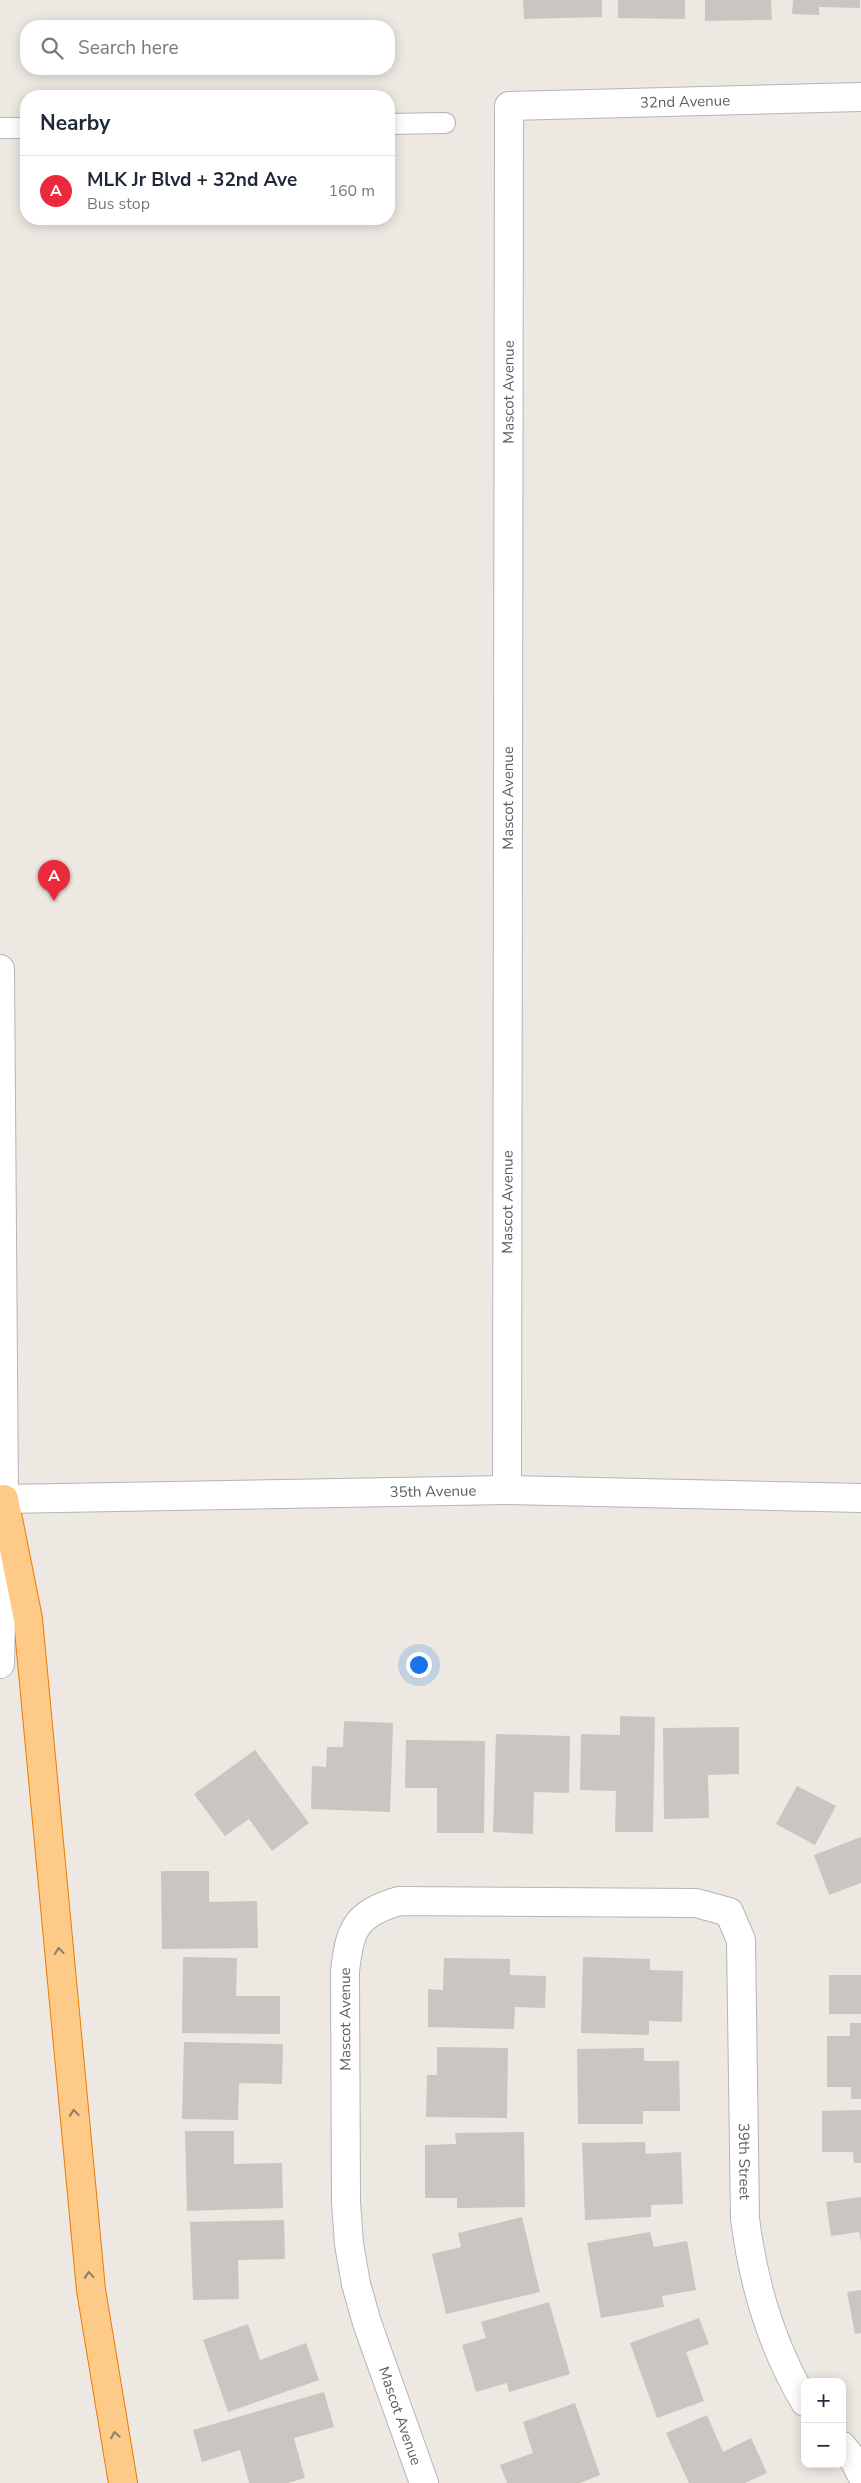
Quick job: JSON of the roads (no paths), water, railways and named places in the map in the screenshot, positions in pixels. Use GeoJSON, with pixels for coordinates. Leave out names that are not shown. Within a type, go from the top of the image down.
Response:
{"type":"FeatureCollection","features":[{"type":"Feature","properties":{"kind":"highway"},"geometry":{"type":"LineString","coordinates":[[2,1499],[28,1619],[91,2290],[123,2483]]}},
{"type":"Feature","properties":{"kind":"street","name":"32nd Avenue"},"geometry":{"type":"LineString","coordinates":[[509,106],[861,97]]}},
{"type":"Feature","properties":{"kind":"street","name":"Mascot Avenue"},"geometry":{"type":"LineString","coordinates":[[507,1490],[509,106]]}},
{"type":"Feature","properties":{"kind":"street"},"geometry":{"type":"LineString","coordinates":[[0,969],[2,1499],[0,1664]]}},
{"type":"Feature","properties":{"kind":"street","name":"35th Avenue"},"geometry":{"type":"LineString","coordinates":[[2,1499],[507,1490],[861,1498]]}},
{"type":"Feature","properties":{"kind":"street","name":"Mascot Avenue"},"geometry":{"type":"LineString","coordinates":[[424,2483],[367,2323],[356,2284],[349,2244],[346,2202],[345,1971],[349,1938],[359,1921],[380,1907],[399,1901],[696,1903],[729,1912]]}},
{"type":"Feature","properties":{"kind":"street","name":"39th Street"},"geometry":{"type":"LineString","coordinates":[[729,1912],[741,1940],[744,2218],[750,2256],[771,2331],[786,2367],[801,2395]]}},
{"type":"Feature","properties":{"kind":"lane"},"geometry":{"type":"LineString","coordinates":[[395,124],[445,123]]}},
{"type":"Feature","properties":{"kind":"lane"},"geometry":{"type":"LineString","coordinates":[[0,128],[20,128]]}},
{"type":"Feature","properties":{"kind":"place","name":"MLK Jr Blvd + 32nd Ave"},"geometry":{"type":"Point","coordinates":[54,901]}}]}
